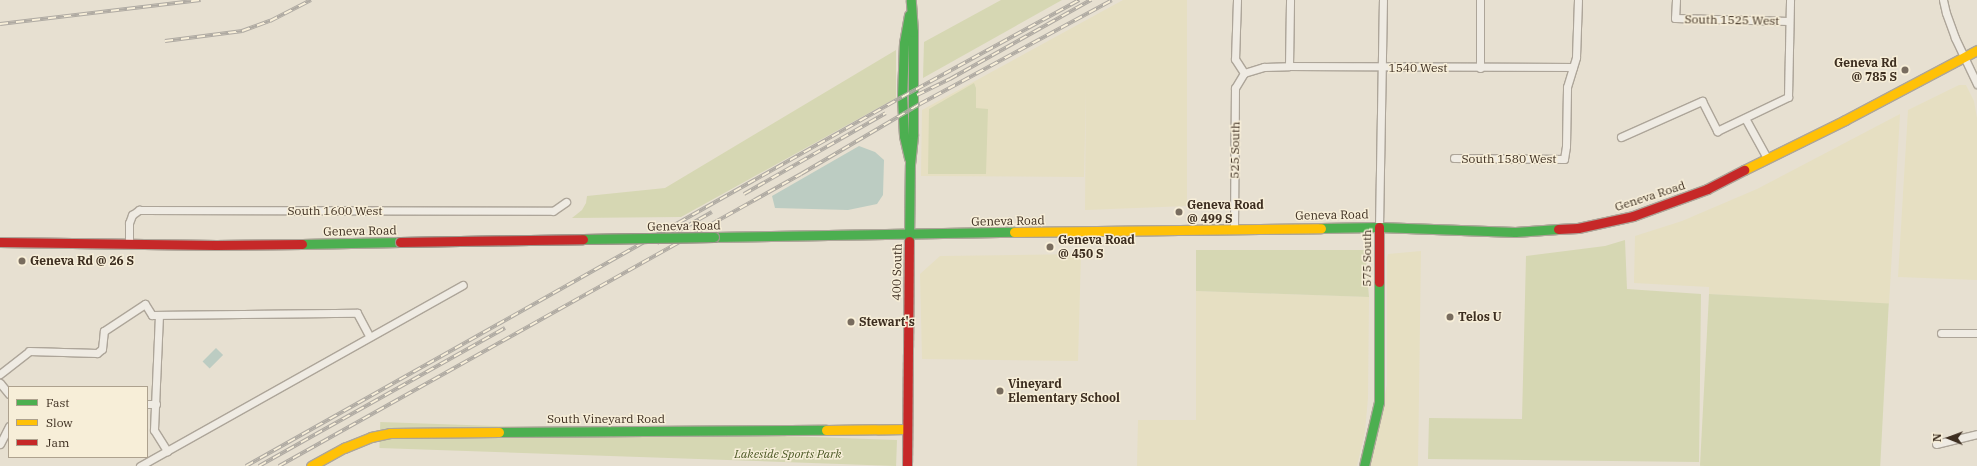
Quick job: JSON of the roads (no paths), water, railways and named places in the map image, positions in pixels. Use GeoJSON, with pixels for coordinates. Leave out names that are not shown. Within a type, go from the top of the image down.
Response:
{"type":"FeatureCollection","features":[{"type":"Feature","properties":{"kind":"main road","name":"400 South"},"geometry":{"type":"LineString","coordinates":[[907,466],[910,164],[913,134],[913,32],[911,4]]}},
{"type":"Feature","properties":{"kind":"main road","name":"Geneva Road"},"geometry":{"type":"LineString","coordinates":[[0,242],[129,244],[400,242],[1379,227],[1515,232],[1578,228],[1633,216],[1687,197],[1845,120],[1977,50]]}},
{"type":"Feature","properties":{"kind":"main road","name":"575 South"},"geometry":{"type":"LineString","coordinates":[[1364,466],[1379,402],[1379,227]]}},
{"type":"Feature","properties":{"kind":"main road","name":"South Vineyard Road"},"geometry":{"type":"LineString","coordinates":[[311,466],[344,448],[372,437],[390,433],[907,429]]}},
{"type":"Feature","properties":{"kind":"street"},"geometry":{"type":"LineString","coordinates":[[1237,0],[1235,59],[1244,73]]}},
{"type":"Feature","properties":{"kind":"street"},"geometry":{"type":"LineString","coordinates":[[1289,66],[1290,0]]}},
{"type":"Feature","properties":{"kind":"street","name":"575 South"},"geometry":{"type":"LineString","coordinates":[[1379,227],[1383,0]]}},
{"type":"Feature","properties":{"kind":"street"},"geometry":{"type":"LineString","coordinates":[[1480,0],[1480,68]]}},
{"type":"Feature","properties":{"kind":"street"},"geometry":{"type":"LineString","coordinates":[[1573,67],[1577,43],[1578,0]]}},
{"type":"Feature","properties":{"kind":"street","name":"South 1525 West"},"geometry":{"type":"LineString","coordinates":[[1676,0],[1675,18],[1789,21]]}},
{"type":"Feature","properties":{"kind":"street"},"geometry":{"type":"LineString","coordinates":[[1621,137],[1702,101],[1717,131],[1788,97],[1790,0]]}},
{"type":"Feature","properties":{"kind":"street"},"geometry":{"type":"LineString","coordinates":[[1943,0],[1950,24],[1977,84]]}},
{"type":"Feature","properties":{"kind":"street","name":"1540 West"},"geometry":{"type":"LineString","coordinates":[[1244,73],[1264,67],[1289,66],[1382,68],[1573,67]]}},
{"type":"Feature","properties":{"kind":"street","name":"South 1580 West"},"geometry":{"type":"LineString","coordinates":[[1454,158],[1564,159],[1567,87],[1573,67]]}},
{"type":"Feature","properties":{"kind":"street","name":"525 South"},"geometry":{"type":"LineString","coordinates":[[1234,229],[1236,88],[1244,73]]}},
{"type":"Feature","properties":{"kind":"street"},"geometry":{"type":"LineString","coordinates":[[1746,118],[1767,158]]}},
{"type":"Feature","properties":{"kind":"street","name":"South 1600 West"},"geometry":{"type":"LineString","coordinates":[[129,244],[129,223],[132,215],[139,210],[554,211],[566,202]]}},
{"type":"Feature","properties":{"kind":"street"},"geometry":{"type":"LineString","coordinates":[[140,466],[369,336],[463,285]]}},
{"type":"Feature","properties":{"kind":"street"},"geometry":{"type":"LineString","coordinates":[[0,374],[29,351],[97,353],[102,349],[104,331],[145,304],[152,315],[357,313],[369,336]]}},
{"type":"Feature","properties":{"kind":"street"},"geometry":{"type":"LineString","coordinates":[[159,315],[154,430],[168,450]]}},
{"type":"Feature","properties":{"kind":"street"},"geometry":{"type":"LineString","coordinates":[[1941,332],[1977,333]]}},
{"type":"Feature","properties":{"kind":"street"},"geometry":{"type":"LineString","coordinates":[[0,383],[8,393]]}},
{"type":"Feature","properties":{"kind":"street"},"geometry":{"type":"LineString","coordinates":[[148,404],[156,404]]}},
{"type":"Feature","properties":{"kind":"street"},"geometry":{"type":"LineString","coordinates":[[0,444],[8,428]]}},
{"type":"Feature","properties":{"kind":"street"},"geometry":{"type":"LineString","coordinates":[[1936,444],[1977,434]]}},
{"type":"Feature","properties":{"kind":"railway"},"geometry":{"type":"LineString","coordinates":[[0,24],[201,0]]}},
{"type":"Feature","properties":{"kind":"railway"},"geometry":{"type":"LineString","coordinates":[[165,41],[242,31],[270,21],[311,0]]}},
{"type":"Feature","properties":{"kind":"railway"},"geometry":{"type":"LineString","coordinates":[[246,466],[902,97],[1079,0]]}},
{"type":"Feature","properties":{"kind":"railway"},"geometry":{"type":"LineString","coordinates":[[917,95],[950,79],[1091,0]]}},
{"type":"Feature","properties":{"kind":"railway"},"geometry":{"type":"LineString","coordinates":[[279,466],[801,174],[920,104],[1112,0]]}},
{"type":"Feature","properties":{"kind":"railway"},"geometry":{"type":"LineString","coordinates":[[744,194],[886,113]]}},
{"type":"Feature","properties":{"kind":"railway"},"geometry":{"type":"LineString","coordinates":[[657,243],[712,212]]}},
{"type":"Feature","properties":{"kind":"railway"},"geometry":{"type":"LineString","coordinates":[[259,466],[505,328]]}},
{"type":"Feature","properties":{"kind":"place","name":"Geneva Rd @ 785 S"},"geometry":{"type":"Point","coordinates":[1905,70]}},
{"type":"Feature","properties":{"kind":"place","name":"Geneva Road @ 499 S"},"geometry":{"type":"Point","coordinates":[1179,212]}},
{"type":"Feature","properties":{"kind":"place","name":"Geneva Road @ 450 S"},"geometry":{"type":"Point","coordinates":[1050,247]}},
{"type":"Feature","properties":{"kind":"place","name":"Geneva Rd @ 26 S"},"geometry":{"type":"Point","coordinates":[22,261]}},
{"type":"Feature","properties":{"kind":"place","name":"Telos U"},"geometry":{"type":"Point","coordinates":[1450,317]}},
{"type":"Feature","properties":{"kind":"place","name":"Stewart's"},"geometry":{"type":"Point","coordinates":[851,322]}},
{"type":"Feature","properties":{"kind":"place","name":"Vineyard Elementary School"},"geometry":{"type":"Point","coordinates":[1000,391]}},
{"type":"Feature","properties":{"kind":"park label","name":"Lakeside Sports Park"},"geometry":{"type":"Point","coordinates":[788,454]}}]}
